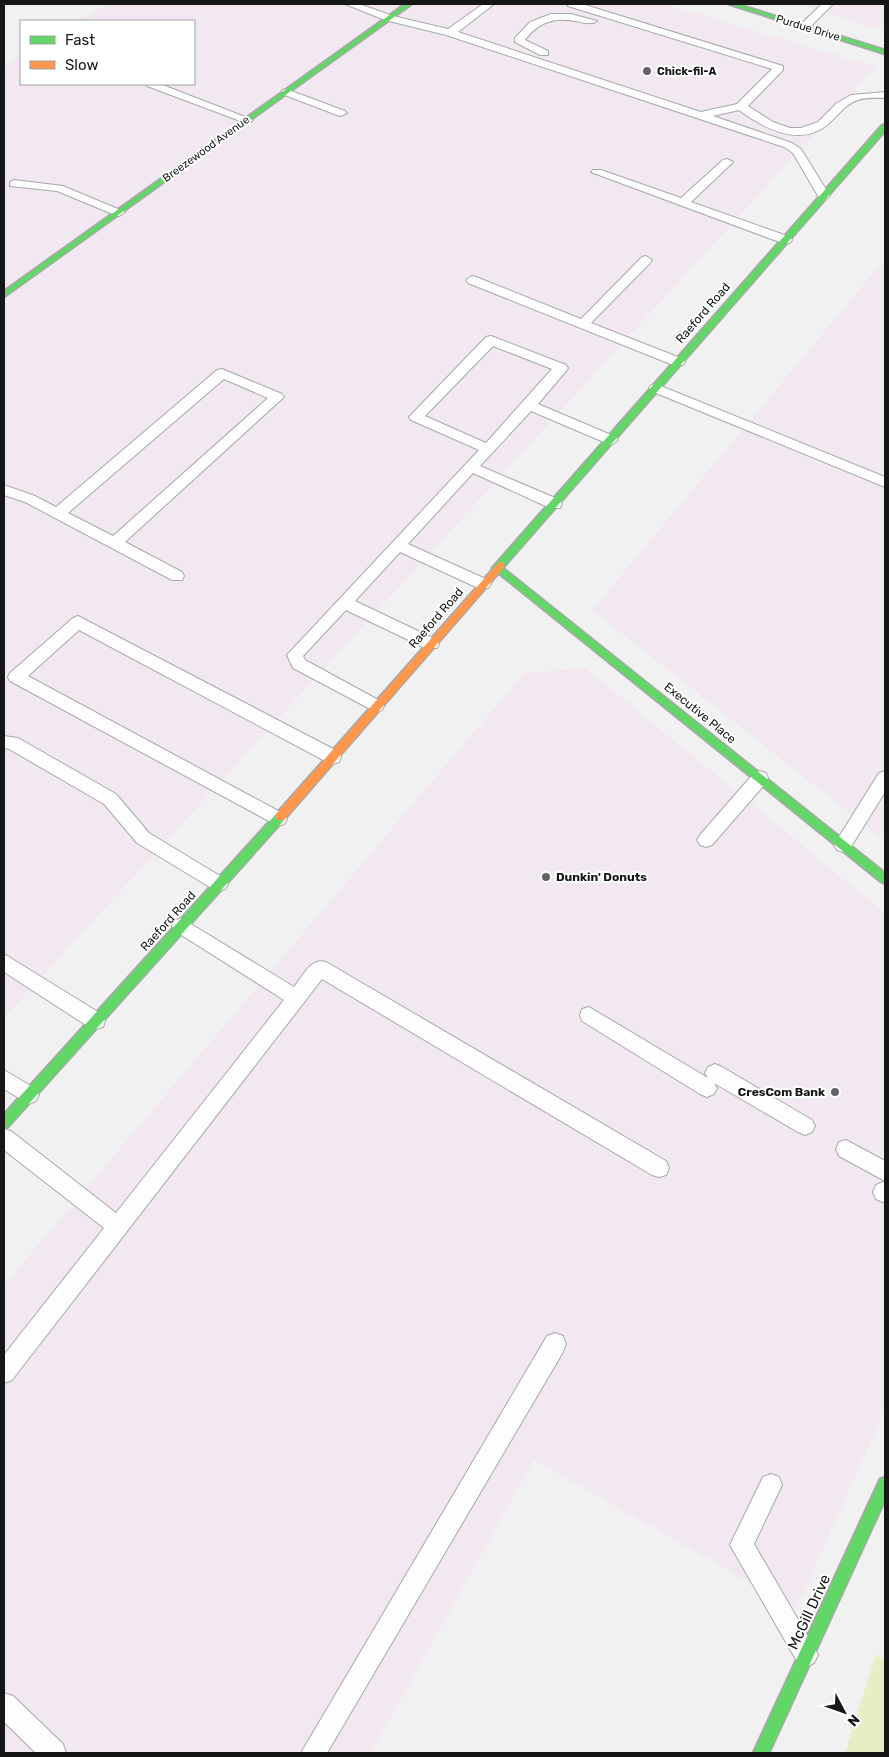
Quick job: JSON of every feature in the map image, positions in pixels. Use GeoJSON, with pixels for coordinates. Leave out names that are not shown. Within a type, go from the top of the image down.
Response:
{"type":"FeatureCollection","features":[{"type":"Feature","properties":{"kind":"street","name":"Breezewood Avenue"},"geometry":{"type":"LineString","coordinates":[[4,295],[409,4]]}},
{"type":"Feature","properties":{"kind":"street","name":"Purdue Drive"},"geometry":{"type":"LineString","coordinates":[[731,4],[885,52]]}},
{"type":"Feature","properties":{"kind":"street","name":"Raeford Road"},"geometry":{"type":"LineString","coordinates":[[4,1123],[278,819],[885,127]]}},
{"type":"Feature","properties":{"kind":"street","name":"Executive Place"},"geometry":{"type":"LineString","coordinates":[[497,568],[885,879]]}},
{"type":"Feature","properties":{"kind":"street","name":"McGill Drive"},"geometry":{"type":"LineString","coordinates":[[761,1753],[885,1484]]}},
{"type":"Feature","properties":{"kind":"lane"},"geometry":{"type":"LineString","coordinates":[[350,4],[389,18],[450,33],[793,148],[824,196]]}},
{"type":"Feature","properties":{"kind":"lane"},"geometry":{"type":"LineString","coordinates":[[450,33],[489,4]]}},
{"type":"Feature","properties":{"kind":"lane"},"geometry":{"type":"LineString","coordinates":[[572,4],[779,68],[741,106],[700,116]]}},
{"type":"Feature","properties":{"kind":"lane"},"geometry":{"type":"LineString","coordinates":[[804,27],[828,4]]}},
{"type":"Feature","properties":{"kind":"lane"},"geometry":{"type":"LineString","coordinates":[[597,23],[573,16],[555,16],[527,27],[519,40],[525,45],[552,57],[683,100],[686,112]]}},
{"type":"Feature","properties":{"kind":"lane"},"geometry":{"type":"LineString","coordinates":[[646,38],[771,77]]}},
{"type":"Feature","properties":{"kind":"lane"},"geometry":{"type":"LineString","coordinates":[[154,85],[247,120]]}},
{"type":"Feature","properties":{"kind":"lane"},"geometry":{"type":"LineString","coordinates":[[286,92],[340,113]]}},
{"type":"Feature","properties":{"kind":"lane"},"geometry":{"type":"LineString","coordinates":[[741,106],[764,124],[776,128],[807,130],[823,123],[853,98],[885,95]]}},
{"type":"Feature","properties":{"kind":"lane"},"geometry":{"type":"LineString","coordinates":[[683,203],[727,162]]}},
{"type":"Feature","properties":{"kind":"lane"},"geometry":{"type":"LineString","coordinates":[[598,172],[786,240]]}},
{"type":"Feature","properties":{"kind":"lane"},"geometry":{"type":"LineString","coordinates":[[14,184],[59,188],[118,212]]}},
{"type":"Feature","properties":{"kind":"lane"},"geometry":{"type":"LineString","coordinates":[[583,324],[646,260]]}},
{"type":"Feature","properties":{"kind":"lane"},"geometry":{"type":"LineString","coordinates":[[472,280],[678,362]]}},
{"type":"Feature","properties":{"kind":"lane"},"geometry":{"type":"LineString","coordinates":[[376,706],[299,664],[295,655],[345,603],[529,405],[562,368],[491,340],[416,418],[488,449]]}},
{"type":"Feature","properties":{"kind":"lane"},"geometry":{"type":"LineString","coordinates":[[58,513],[222,373],[277,397],[114,543]]}},
{"type":"Feature","properties":{"kind":"lane"},"geometry":{"type":"LineString","coordinates":[[656,388],[885,482]]}},
{"type":"Feature","properties":{"kind":"lane"},"geometry":{"type":"LineString","coordinates":[[529,405],[611,440]]}},
{"type":"Feature","properties":{"kind":"lane"},"geometry":{"type":"LineString","coordinates":[[471,466],[555,504]]}},
{"type":"Feature","properties":{"kind":"lane"},"geometry":{"type":"LineString","coordinates":[[4,490],[30,499],[177,576]]}},
{"type":"Feature","properties":{"kind":"lane"},"geometry":{"type":"LineString","coordinates":[[398,545],[483,584]]}},
{"type":"Feature","properties":{"kind":"lane"},"geometry":{"type":"LineString","coordinates":[[345,603],[431,644]]}},
{"type":"Feature","properties":{"kind":"lane"},"geometry":{"type":"LineString","coordinates":[[278,819],[16,677],[78,622],[332,757]]}},
{"type":"Feature","properties":{"kind":"lane"},"geometry":{"type":"LineString","coordinates":[[4,742],[12,742],[110,799],[143,838],[219,884]]}},
{"type":"Feature","properties":{"kind":"lane"},"geometry":{"type":"LineString","coordinates":[[706,840],[760,778]]}},
{"type":"Feature","properties":{"kind":"lane"},"geometry":{"type":"LineString","coordinates":[[843,845],[885,778]]}},
{"type":"Feature","properties":{"kind":"lane"},"geometry":{"type":"LineString","coordinates":[[181,926],[296,998]]}},
{"type":"Feature","properties":{"kind":"lane"},"geometry":{"type":"LineString","coordinates":[[4,962],[96,1021]]}},
{"type":"Feature","properties":{"kind":"lane"},"geometry":{"type":"LineString","coordinates":[[4,1372],[320,968],[659,1168]]}},
{"type":"Feature","properties":{"kind":"lane"},"geometry":{"type":"LineString","coordinates":[[589,1015],[711,1080],[805,1126]]}},
{"type":"Feature","properties":{"kind":"lane"},"geometry":{"type":"LineString","coordinates":[[4,1079],[28,1096]]}},
{"type":"Feature","properties":{"kind":"lane"},"geometry":{"type":"LineString","coordinates":[[4,1138],[118,1227]]}},
{"type":"Feature","properties":{"kind":"lane"},"geometry":{"type":"LineString","coordinates":[[846,1149],[885,1186]]}},
{"type":"Feature","properties":{"kind":"lane"},"geometry":{"type":"LineString","coordinates":[[313,1753],[554,1344]]}},
{"type":"Feature","properties":{"kind":"lane"},"geometry":{"type":"LineString","coordinates":[[771,1485],[742,1545],[806,1655]]}},
{"type":"Feature","properties":{"kind":"lane"},"geometry":{"type":"LineString","coordinates":[[4,1705],[54,1753]]}},
{"type":"Feature","properties":{"kind":"shaded area"},"geometry":{"type":"Polygon","coordinates":[[[106,4],[666,4],[876,67],[4,1018],[4,67],[20,57],[20,85],[195,85],[195,20],[79,20],[106,4]]]}},
{"type":"Feature","properties":{"kind":"shaded area"},"geometry":{"type":"Polygon","coordinates":[[[796,4],[885,4],[885,31],[796,4]]]}},
{"type":"Feature","properties":{"kind":"shaded area"},"geometry":{"type":"Polygon","coordinates":[[[885,259],[885,841],[592,610],[885,259]]]}},
{"type":"Feature","properties":{"kind":"shaded area"},"geometry":{"type":"Polygon","coordinates":[[[585,668],[885,913],[885,1410],[796,1609],[534,1460],[371,1753],[4,1753],[4,1285],[524,673],[585,668]]]}},
{"type":"Feature","properties":{"kind":"green space"},"geometry":{"type":"Polygon","coordinates":[[[876,1654],[885,1661],[885,1753],[845,1753],[876,1654]]]}},
{"type":"Feature","properties":{"kind":"traffic: fast"},"geometry":{"type":"LineString","coordinates":[[4,295],[409,4]]}},
{"type":"Feature","properties":{"kind":"traffic: fast"},"geometry":{"type":"LineString","coordinates":[[731,4],[885,52]]}},
{"type":"Feature","properties":{"kind":"traffic: fast"},"geometry":{"type":"LineString","coordinates":[[501,565],[885,127]]}},
{"type":"Feature","properties":{"kind":"traffic: fast"},"geometry":{"type":"LineString","coordinates":[[497,568],[885,879]]}},
{"type":"Feature","properties":{"kind":"traffic: fast"},"geometry":{"type":"LineString","coordinates":[[4,1123],[280,817]]}},
{"type":"Feature","properties":{"kind":"traffic: fast"},"geometry":{"type":"LineString","coordinates":[[761,1753],[885,1484]]}},
{"type":"Feature","properties":{"kind":"traffic: slow"},"geometry":{"type":"LineString","coordinates":[[280,817],[501,565]]}},
{"type":"Feature","properties":{"kind":"place","name":"Chick-fil-A"},"geometry":{"type":"Point","coordinates":[647,71]}},
{"type":"Feature","properties":{"kind":"place","name":"Dunkin' Donuts"},"geometry":{"type":"Point","coordinates":[546,877]}},
{"type":"Feature","properties":{"kind":"place","name":"CresCom Bank"},"geometry":{"type":"Point","coordinates":[835,1092]}}]}
